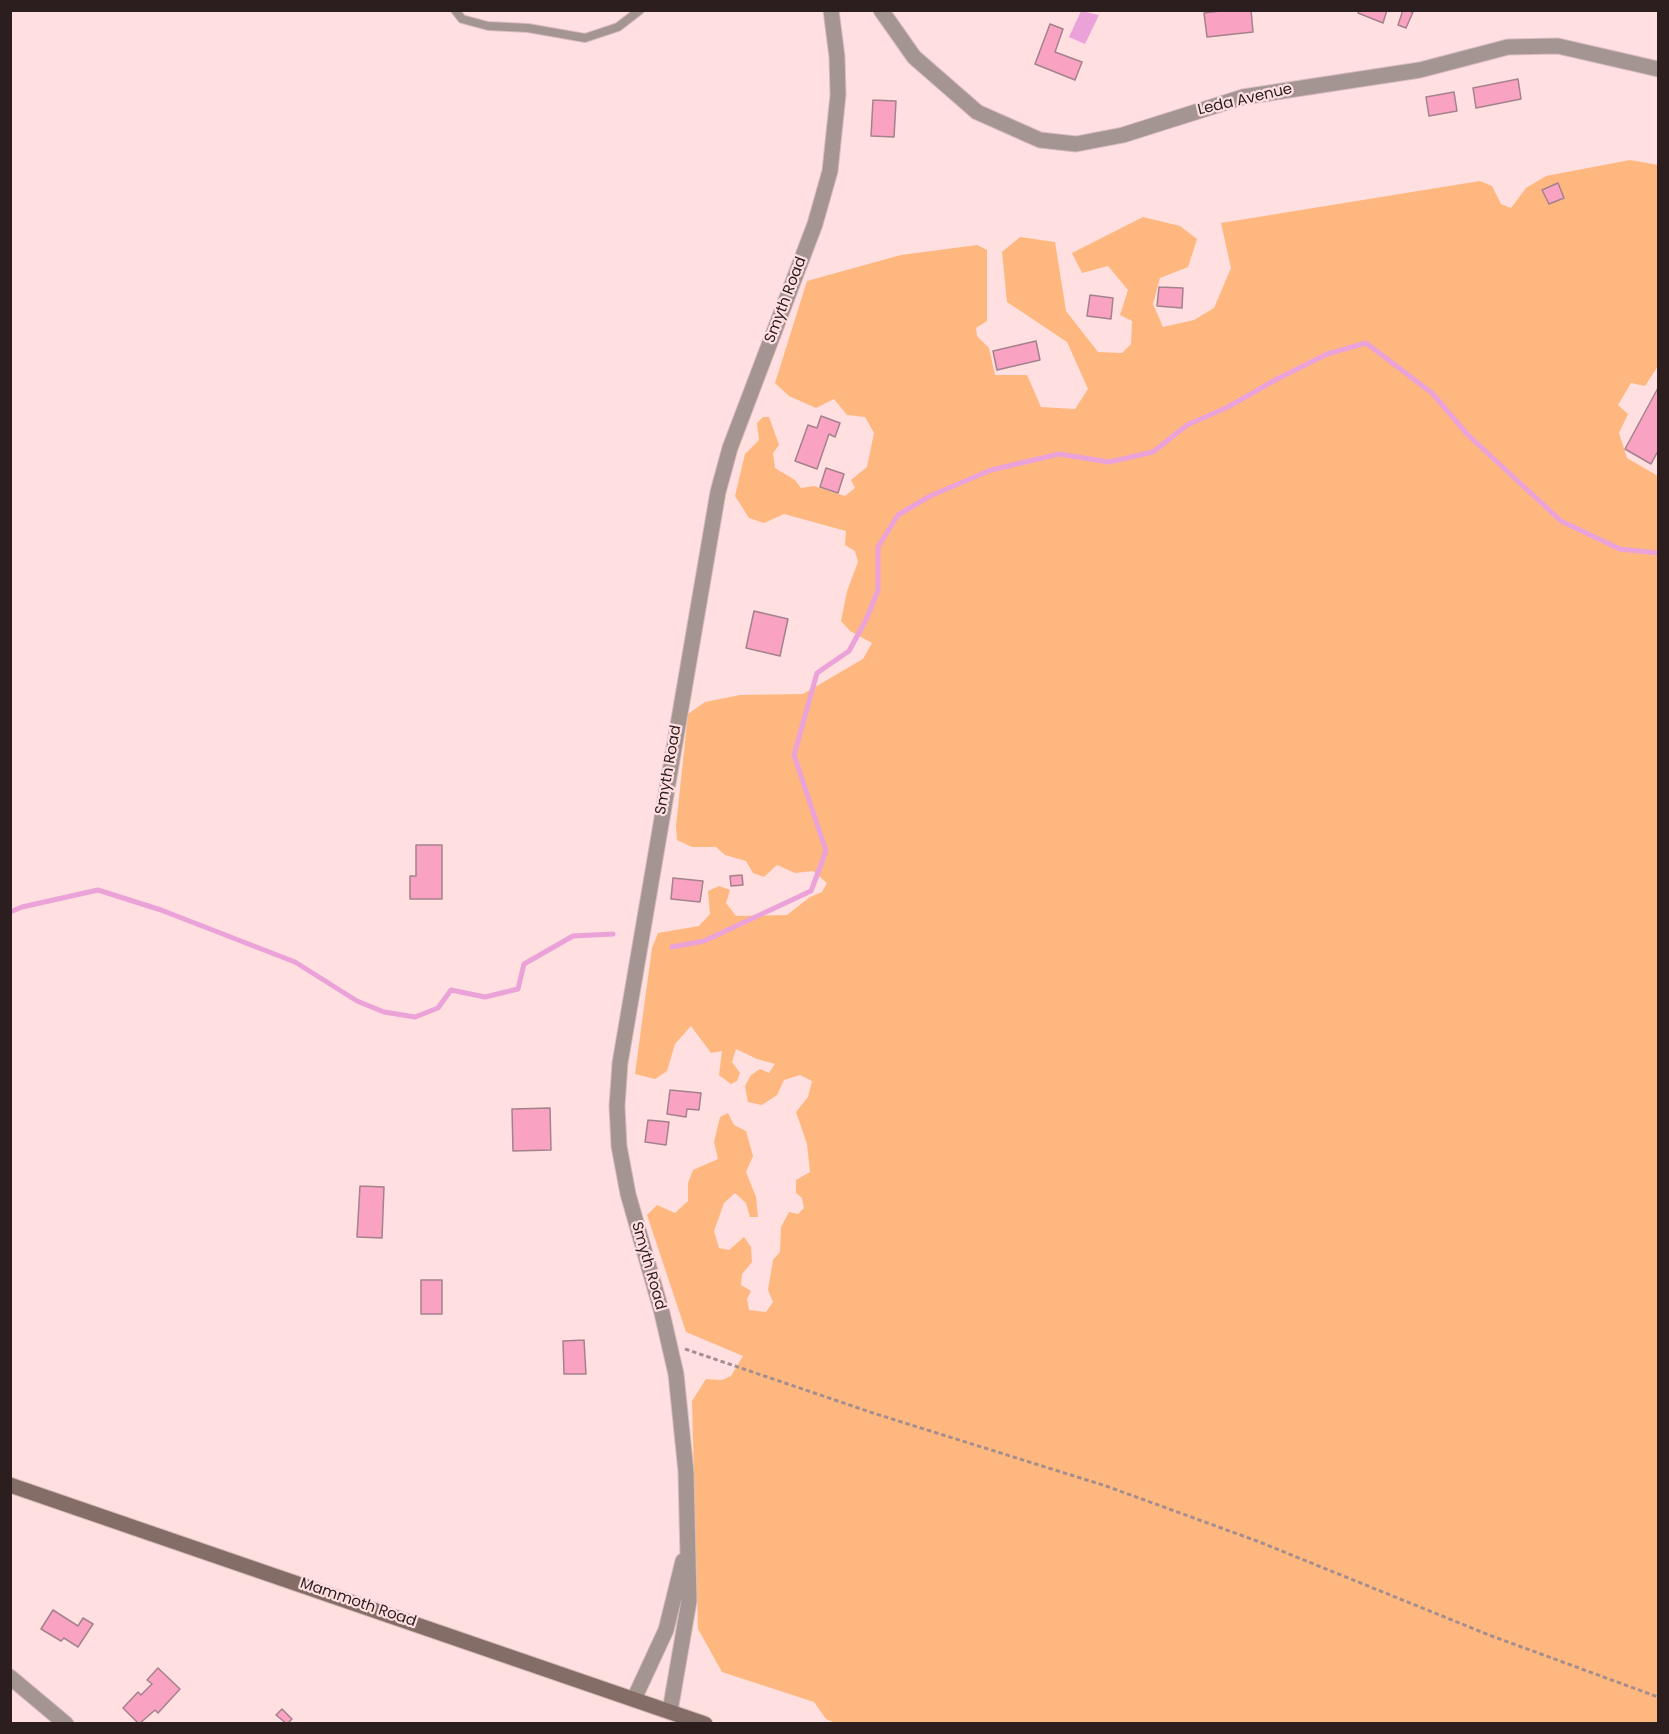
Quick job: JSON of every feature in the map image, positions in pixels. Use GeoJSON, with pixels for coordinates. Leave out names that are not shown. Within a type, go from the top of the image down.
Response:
{"type":"FeatureCollection","features":[{"type":"Feature","properties":{"kind":"main road","name":"Mammoth Road"},"geometry":{"type":"LineString","coordinates":[[10,1485],[705,1724]]}},
{"type":"Feature","properties":{"kind":"street","name":"Smyth Road"},"geometry":{"type":"LineString","coordinates":[[670,1711],[689,1601],[686,1463],[676,1374],[628,1194],[618,1126],[620,1063],[718,492],[737,429],[815,224],[830,171],[838,95],[837,57],[831,10]]}},
{"type":"Feature","properties":{"kind":"street","name":"Leda Avenue"},"geometry":{"type":"LineString","coordinates":[[881,10],[914,57],[977,112],[1040,140],[1076,144],[1123,135],[1243,98],[1420,70],[1508,47],[1558,46],[1659,69]]}},
{"type":"Feature","properties":{"kind":"street","name":"Smyth Road"},"geometry":{"type":"LineString","coordinates":[[634,1699],[666,1630],[687,1543]]}},
{"type":"Feature","properties":{"kind":"street"},"geometry":{"type":"LineString","coordinates":[[10,1677],[66,1724]]}},
{"type":"Feature","properties":{"kind":"lane"},"geometry":{"type":"LineString","coordinates":[[455,10],[462,19],[488,26],[528,28],[585,38],[618,27],[640,10]]}},
{"type":"Feature","properties":{"kind":"path"},"geometry":{"type":"LineString","coordinates":[[669,1343],[873,1413],[1106,1486],[1257,1541],[1489,1635],[1659,1697]]}},
{"type":"Feature","properties":{"kind":"shaded area"},"geometry":{"type":"Polygon","coordinates":[[[1081,11],[1099,15],[1085,44],[1069,37],[1081,11]]]}},
{"type":"Feature","properties":{"kind":"shaded area"},"geometry":{"type":"Polygon","coordinates":[[[1630,160],[1658,165],[1658,366],[1645,386],[1631,383],[1618,405],[1628,414],[1619,433],[1627,458],[1658,476],[1658,1723],[838,1724],[826,1719],[814,1702],[722,1672],[698,1629],[692,1401],[706,1379],[722,1380],[731,1376],[743,1356],[686,1332],[647,1215],[657,1205],[675,1213],[688,1201],[688,1183],[693,1170],[718,1159],[714,1142],[720,1117],[728,1113],[734,1125],[746,1131],[753,1156],[746,1172],[756,1197],[758,1217],[750,1217],[746,1203],[735,1193],[724,1203],[714,1231],[719,1248],[729,1250],[744,1237],[751,1247],[752,1262],[742,1274],[741,1285],[751,1291],[747,1299],[749,1310],[766,1312],[773,1302],[768,1290],[773,1260],[780,1252],[781,1227],[789,1212],[798,1214],[804,1208],[802,1198],[796,1193],[796,1180],[810,1172],[807,1144],[796,1112],[808,1097],[812,1081],[800,1075],[784,1080],[777,1095],[762,1105],[748,1102],[745,1086],[751,1075],[760,1069],[769,1073],[775,1064],[736,1049],[732,1062],[740,1073],[737,1081],[731,1084],[719,1075],[722,1051],[711,1053],[691,1026],[675,1044],[667,1071],[655,1079],[635,1074],[652,948],[658,933],[699,926],[710,914],[708,891],[719,886],[730,890],[726,903],[736,916],[787,915],[810,897],[822,892],[827,883],[813,871],[795,873],[777,865],[764,877],[753,873],[746,861],[725,855],[716,847],[692,847],[677,840],[676,826],[688,714],[705,702],[740,695],[803,694],[863,659],[872,643],[850,631],[841,621],[847,591],[858,562],[855,551],[845,545],[846,531],[784,514],[764,523],[749,518],[735,496],[745,454],[759,440],[757,423],[763,417],[769,417],[779,445],[773,453],[775,468],[795,480],[801,488],[814,486],[845,496],[855,488],[851,480],[867,467],[874,433],[865,417],[847,415],[834,399],[816,408],[789,396],[775,383],[807,281],[901,255],[977,245],[987,250],[987,321],[976,328],[977,336],[989,348],[995,375],[1027,375],[1041,407],[1075,409],[1088,389],[1067,342],[1007,302],[1002,252],[1020,237],[1055,242],[1066,311],[1098,352],[1122,353],[1131,344],[1132,321],[1120,315],[1128,290],[1108,266],[1082,273],[1072,253],[1143,217],[1180,226],[1197,239],[1188,267],[1160,278],[1153,304],[1163,327],[1194,320],[1214,308],[1231,268],[1221,223],[1480,181],[1492,186],[1501,204],[1511,208],[1526,188],[1546,176],[1630,160]]]}},
{"type":"Feature","properties":{"kind":"building"},"geometry":{"type":"Polygon","coordinates":[[[1251,10],[1253,32],[1207,37],[1204,13],[1251,10]]]}},
{"type":"Feature","properties":{"kind":"building"},"geometry":{"type":"Polygon","coordinates":[[[1359,10],[1387,10],[1383,23],[1358,13],[1359,10]]]}},
{"type":"Feature","properties":{"kind":"building"},"geometry":{"type":"Polygon","coordinates":[[[1403,10],[1413,12],[1406,28],[1398,25],[1403,10]]]}},
{"type":"Feature","properties":{"kind":"building"},"geometry":{"type":"Polygon","coordinates":[[[1050,24],[1063,29],[1055,52],[1082,62],[1075,80],[1035,64],[1050,24]]]}},
{"type":"Feature","properties":{"kind":"building"},"geometry":{"type":"Polygon","coordinates":[[[1518,79],[1521,99],[1476,108],[1473,88],[1518,79]]]}},
{"type":"Feature","properties":{"kind":"building"},"geometry":{"type":"Polygon","coordinates":[[[1454,92],[1457,111],[1429,116],[1426,97],[1454,92]]]}},
{"type":"Feature","properties":{"kind":"building"},"geometry":{"type":"Polygon","coordinates":[[[873,100],[896,101],[894,137],[871,136],[873,100]]]}},
{"type":"Feature","properties":{"kind":"building"},"geometry":{"type":"Polygon","coordinates":[[[1558,183],[1564,198],[1549,204],[1542,190],[1558,183]]]}},
{"type":"Feature","properties":{"kind":"building"},"geometry":{"type":"Polygon","coordinates":[[[1159,287],[1183,288],[1182,308],[1157,306],[1159,287]]]}},
{"type":"Feature","properties":{"kind":"building"},"geometry":{"type":"Polygon","coordinates":[[[1090,295],[1113,298],[1111,319],[1087,316],[1090,295]]]}},
{"type":"Feature","properties":{"kind":"building"},"geometry":{"type":"Polygon","coordinates":[[[1036,341],[1040,360],[997,370],[993,351],[1036,341]]]}},
{"type":"Feature","properties":{"kind":"building"},"geometry":{"type":"Polygon","coordinates":[[[1658,388],[1658,451],[1651,464],[1625,449],[1658,388]]]}},
{"type":"Feature","properties":{"kind":"building"},"geometry":{"type":"Polygon","coordinates":[[[821,416],[840,423],[835,437],[829,434],[817,469],[795,461],[808,425],[817,428],[821,416]]]}},
{"type":"Feature","properties":{"kind":"building"},"geometry":{"type":"Polygon","coordinates":[[[826,468],[844,474],[838,493],[820,487],[826,468]]]}},
{"type":"Feature","properties":{"kind":"building"},"geometry":{"type":"Polygon","coordinates":[[[754,611],[788,619],[780,656],[746,648],[754,611]]]}},
{"type":"Feature","properties":{"kind":"building"},"geometry":{"type":"Polygon","coordinates":[[[416,845],[442,845],[442,899],[410,899],[410,876],[416,876],[416,845]]]}},
{"type":"Feature","properties":{"kind":"building"},"geometry":{"type":"Polygon","coordinates":[[[742,875],[743,885],[731,886],[730,876],[742,875]]]}},
{"type":"Feature","properties":{"kind":"building"},"geometry":{"type":"Polygon","coordinates":[[[673,878],[703,881],[700,902],[671,899],[673,878]]]}},
{"type":"Feature","properties":{"kind":"building"},"geometry":{"type":"Polygon","coordinates":[[[670,1090],[701,1093],[699,1110],[687,1109],[686,1117],[667,1114],[670,1090]]]}},
{"type":"Feature","properties":{"kind":"building"},"geometry":{"type":"Polygon","coordinates":[[[550,1108],[551,1150],[513,1151],[512,1109],[550,1108]]]}},
{"type":"Feature","properties":{"kind":"building"},"geometry":{"type":"Polygon","coordinates":[[[648,1120],[669,1122],[666,1145],[645,1142],[648,1120]]]}},
{"type":"Feature","properties":{"kind":"building"},"geometry":{"type":"Polygon","coordinates":[[[360,1186],[384,1187],[382,1238],[357,1237],[360,1186]]]}},
{"type":"Feature","properties":{"kind":"building"},"geometry":{"type":"Polygon","coordinates":[[[421,1280],[442,1280],[442,1314],[421,1314],[421,1280]]]}},
{"type":"Feature","properties":{"kind":"building"},"geometry":{"type":"Polygon","coordinates":[[[584,1340],[586,1374],[564,1374],[563,1341],[584,1340]]]}},
{"type":"Feature","properties":{"kind":"building"},"geometry":{"type":"Polygon","coordinates":[[[53,1610],[78,1626],[83,1618],[93,1624],[78,1647],[64,1638],[61,1641],[41,1629],[53,1610]]]}},
{"type":"Feature","properties":{"kind":"building"},"geometry":{"type":"Polygon","coordinates":[[[158,1668],[180,1689],[158,1713],[155,1710],[139,1724],[123,1708],[138,1692],[141,1695],[152,1684],[147,1680],[158,1668]]]}},
{"type":"Feature","properties":{"kind":"building"},"geometry":{"type":"Polygon","coordinates":[[[282,1709],[292,1719],[287,1724],[276,1715],[282,1709]]]}},
{"type":"Feature","properties":{"kind":"waterway"},"geometry":{"type":"LineString","coordinates":[[672,947],[704,941],[811,891],[826,851],[794,755],[817,673],[849,651],[866,620],[878,590],[878,547],[898,515],[930,496],[991,470],[1059,454],[1109,462],[1153,452],[1187,425],[1228,407],[1327,354],[1366,343],[1432,393],[1468,435],[1561,521],[1620,549],[1658,553]]}},
{"type":"Feature","properties":{"kind":"waterway"},"geometry":{"type":"LineString","coordinates":[[10,912],[22,907],[98,890],[161,910],[295,962],[357,1001],[384,1012],[415,1017],[438,1008],[451,990],[485,997],[518,989],[524,964],[573,936],[613,934]]}}]}
